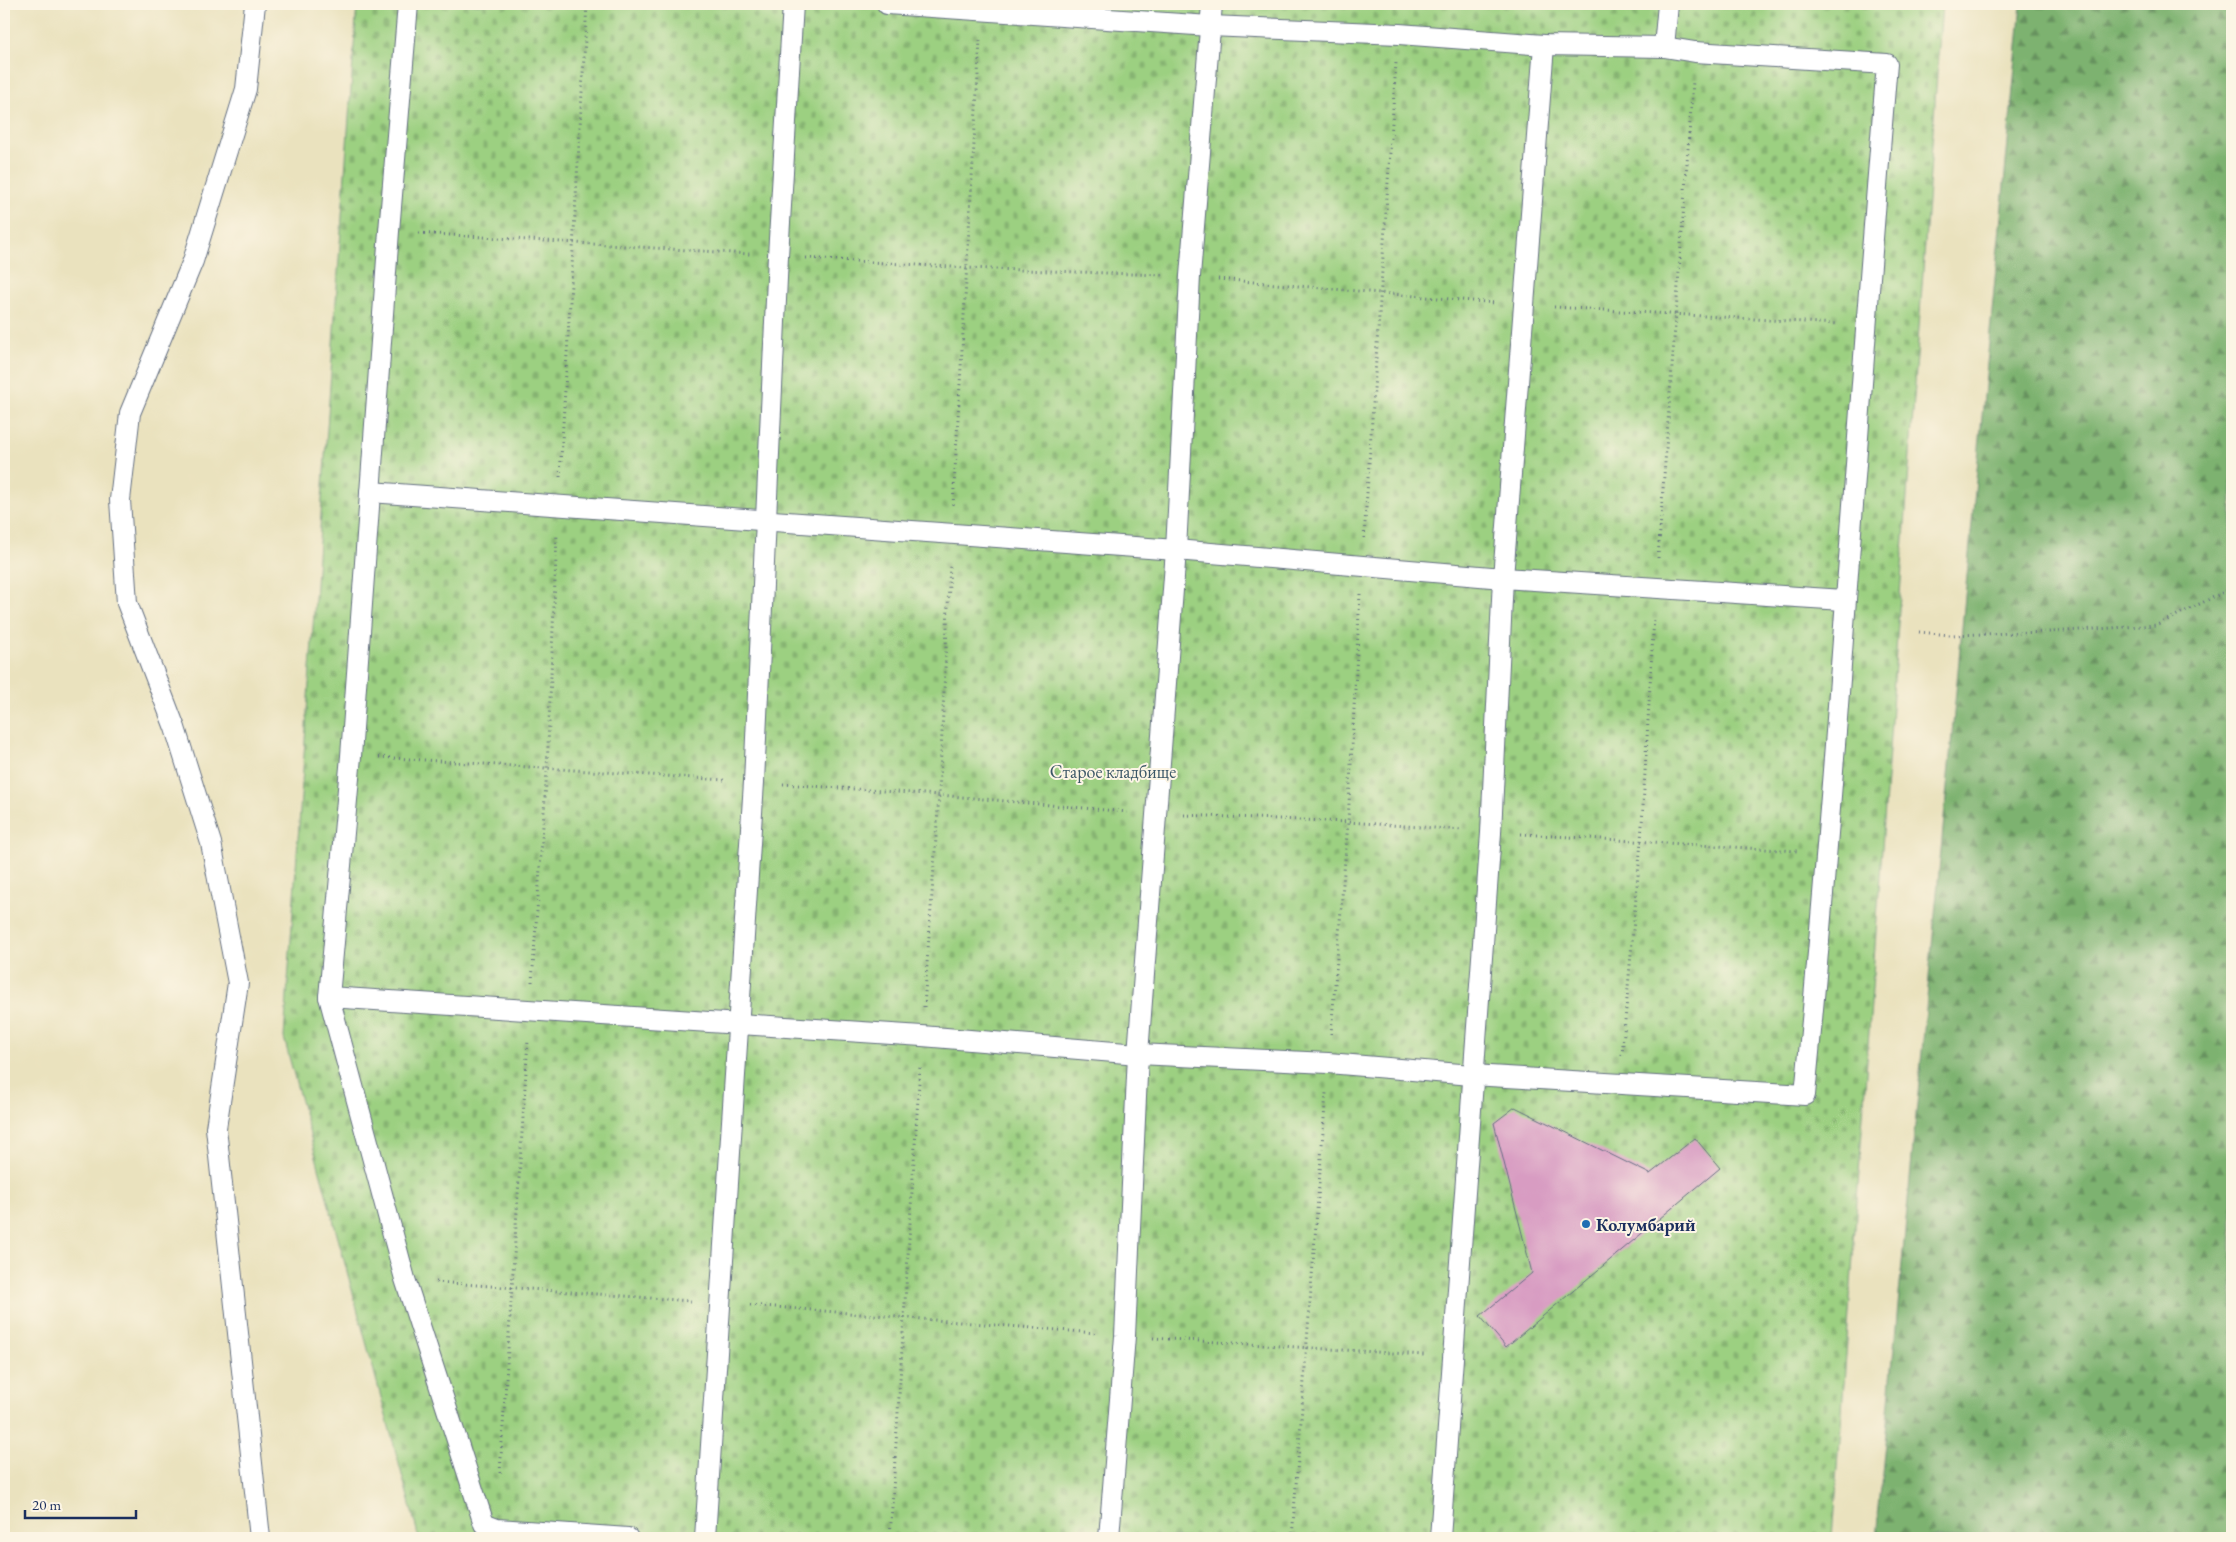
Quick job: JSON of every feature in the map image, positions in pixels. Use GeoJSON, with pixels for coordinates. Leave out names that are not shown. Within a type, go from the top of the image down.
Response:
{"type":"FeatureCollection","features":[{"type":"Feature","properties":{"kind":"lane"},"geometry":{"type":"LineString","coordinates":[[256,4],[246,88],[192,261],[130,413],[120,500],[127,602],[175,728],[211,843],[238,982],[216,1128],[260,1538]]}},
{"type":"Feature","properties":{"kind":"lane"},"geometry":{"type":"LineString","coordinates":[[408,4],[389,231],[351,756],[329,997],[405,1280],[484,1524],[497,1529],[628,1538]]}},
{"type":"Feature","properties":{"kind":"lane"},"geometry":{"type":"LineString","coordinates":[[705,1538],[754,782],[778,256],[793,4]]}},
{"type":"Feature","properties":{"kind":"lane"},"geometry":{"type":"LineString","coordinates":[[329,997],[922,1036],[1138,1054],[1328,1063],[1472,1075],[1805,1095],[1828,853],[1844,600],[1887,64],[1695,52],[1664,47],[1544,45],[1398,34],[1210,26],[887,4]]}},
{"type":"Feature","properties":{"kind":"lane"},"geometry":{"type":"LineString","coordinates":[[1109,1538],[1125,1336],[1138,1054],[1176,550],[1190,276],[1212,4]]}},
{"type":"Feature","properties":{"kind":"lane"},"geometry":{"type":"LineString","coordinates":[[1664,47],[1668,4]]}},
{"type":"Feature","properties":{"kind":"lane"},"geometry":{"type":"LineString","coordinates":[[1440,1538],[1491,833],[1504,578],[1523,305],[1544,45]]}},
{"type":"Feature","properties":{"kind":"lane"},"geometry":{"type":"LineString","coordinates":[[370,492],[1176,550],[1504,578],[1844,600]]}},
{"type":"Feature","properties":{"kind":"path"},"geometry":{"type":"LineString","coordinates":[[500,1481],[547,768],[558,506],[587,4]]}},
{"type":"Feature","properties":{"kind":"path"},"geometry":{"type":"LineString","coordinates":[[890,1538],[903,1316],[940,794],[951,535],[982,9]]}},
{"type":"Feature","properties":{"kind":"path"},"geometry":{"type":"LineString","coordinates":[[1292,1538],[1348,822],[1379,294],[1398,34]]}},
{"type":"Feature","properties":{"kind":"path"},"geometry":{"type":"LineString","coordinates":[[389,231],[966,268],[1190,276],[1379,294],[1523,305],[1865,325]]}},
{"type":"Feature","properties":{"kind":"path"},"geometry":{"type":"LineString","coordinates":[[1918,632],[1950,635],[2049,632],[2157,625],[2232,588]]}},
{"type":"Feature","properties":{"kind":"path"},"geometry":{"type":"LineString","coordinates":[[351,756],[940,794],[1155,814],[1348,822],[1491,833],[1828,853]]}},
{"type":"Feature","properties":{"kind":"path"},"geometry":{"type":"LineString","coordinates":[[405,1280],[903,1316],[1125,1336],[1307,1346],[1452,1357]]}},
{"type":"Feature","properties":{"kind":"green space","name":"Старое кладбище"},"geometry":{"type":"Polygon","coordinates":[[[357,4],[1942,4],[1833,1538],[419,1538],[284,1038],[357,4]]]}},
{"type":"Feature","properties":{"kind":"green space"},"geometry":{"type":"Polygon","coordinates":[[[2021,4],[2232,4],[2232,1538],[1876,1538],[2021,4]]]}},
{"type":"Feature","properties":{"kind":"building","name":"Колумбарий"},"geometry":{"type":"Polygon","coordinates":[[[1515,1107],[1650,1174],[1695,1138],[1720,1168],[1506,1347],[1480,1316],[1532,1273],[1494,1123],[1515,1107]]]}},
{"type":"Feature","properties":{"kind":"place","name":"Колумбарий"},"geometry":{"type":"Point","coordinates":[1586,1224]}}]}
